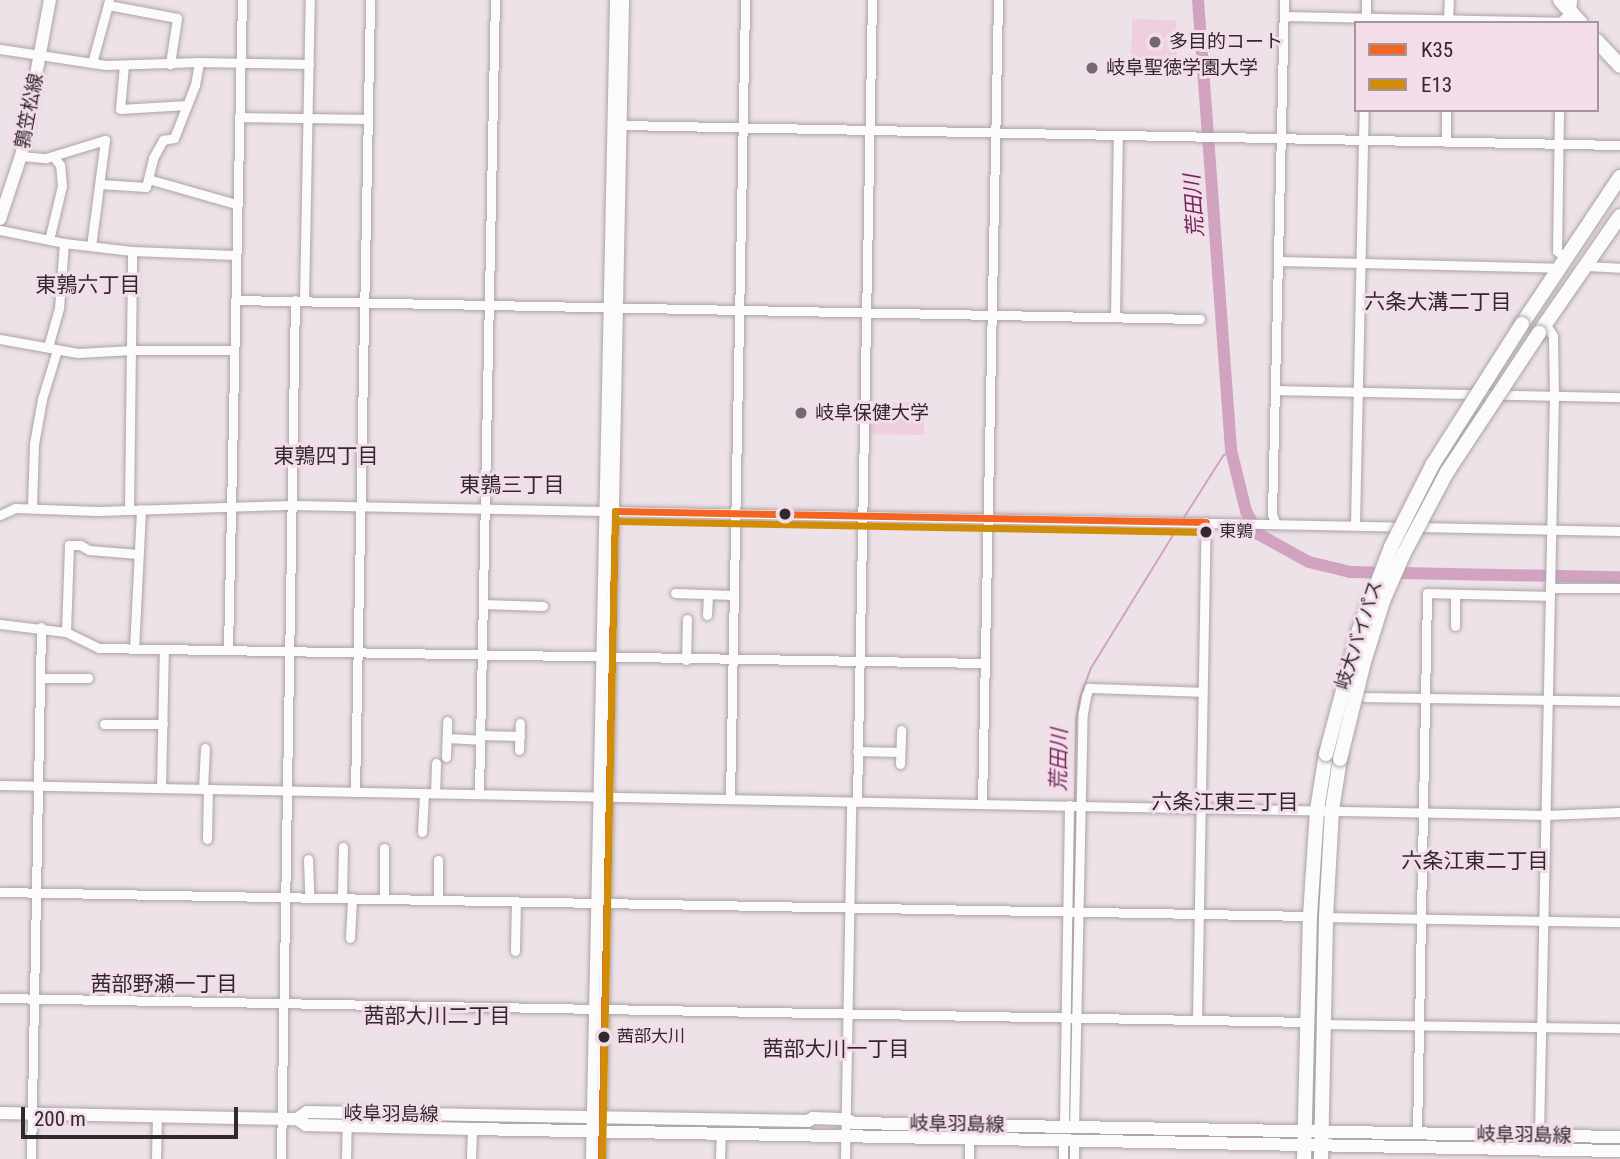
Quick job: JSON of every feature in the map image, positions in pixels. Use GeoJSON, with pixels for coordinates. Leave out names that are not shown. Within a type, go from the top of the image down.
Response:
{"type":"FeatureCollection","features":[{"type":"Feature","properties":{"kind":"main road","name":"鶉笠松線"},"geometry":{"type":"LineString","coordinates":[[0,219],[21,156],[50,0]]}},
{"type":"Feature","properties":{"kind":"main road"},"geometry":{"type":"LineString","coordinates":[[1560,0],[1569,16]]}},
{"type":"Feature","properties":{"kind":"main road"},"geometry":{"type":"LineString","coordinates":[[1599,43],[1620,66]]}},
{"type":"Feature","properties":{"kind":"main road","name":"岐大バイパス"},"geometry":{"type":"LineString","coordinates":[[1321,1145],[1326,754],[1359,631],[1391,547],[1433,464],[1620,177]]}},
{"type":"Feature","properties":{"kind":"main road","name":"岐大バイパス"},"geometry":{"type":"LineString","coordinates":[[1303,1145],[1310,916],[1324,810],[1383,601],[1404,553],[1447,472],[1620,216]]}},
{"type":"Feature","properties":{"kind":"main road","name":"岐阜羽島線"},"geometry":{"type":"LineString","coordinates":[[0,1113],[297,1119],[306,1125],[346,1119],[808,1121],[813,1118],[846,1119],[854,1123],[1303,1145],[1538,1154],[1620,1151]]}},
{"type":"Feature","properties":{"kind":"main road","name":"岐阜羽島線"},"geometry":{"type":"LineString","coordinates":[[346,1119],[472,1129],[596,1132],[969,1138],[1069,1133]]}},
{"type":"Feature","properties":{"kind":"main road","name":"岐阜羽島線"},"geometry":{"type":"LineString","coordinates":[[1321,1145],[1417,1133],[1620,1137]]}},
{"type":"Feature","properties":{"kind":"street"},"geometry":{"type":"LineString","coordinates":[[228,650],[242,0]]}},
{"type":"Feature","properties":{"kind":"street"},"geometry":{"type":"LineString","coordinates":[[281,1159],[292,505],[310,0]]}},
{"type":"Feature","properties":{"kind":"street"},"geometry":{"type":"LineString","coordinates":[[355,792],[370,0]]}},
{"type":"Feature","properties":{"kind":"street"},"geometry":{"type":"LineString","coordinates":[[480,794],[495,0]]}},
{"type":"Feature","properties":{"kind":"street"},"geometry":{"type":"LineString","coordinates":[[591,1159],[597,1118],[602,902],[614,307],[615,0]]}},
{"type":"Feature","properties":{"kind":"street"},"geometry":{"type":"LineString","coordinates":[[614,307],[624,0]]}},
{"type":"Feature","properties":{"kind":"street"},"geometry":{"type":"LineString","coordinates":[[730,799],[745,0]]}},
{"type":"Feature","properties":{"kind":"street"},"geometry":{"type":"LineString","coordinates":[[845,1159],[850,906],[858,751],[872,0]]}},
{"type":"Feature","properties":{"kind":"street"},"geometry":{"type":"LineString","coordinates":[[982,804],[998,0]]}},
{"type":"Feature","properties":{"kind":"street"},"geometry":{"type":"LineString","coordinates":[[1271,523],[1284,0]]}},
{"type":"Feature","properties":{"kind":"street"},"geometry":{"type":"LineString","coordinates":[[1366,0],[1366,20]]}},
{"type":"Feature","properties":{"kind":"street"},"geometry":{"type":"LineString","coordinates":[[1448,21],[1449,0]]}},
{"type":"Feature","properties":{"kind":"street"},"geometry":{"type":"LineString","coordinates":[[92,63],[109,2],[177,19],[170,64]]}},
{"type":"Feature","properties":{"kind":"street"},"geometry":{"type":"LineString","coordinates":[[1284,16],[1448,21],[1569,16]]}},
{"type":"Feature","properties":{"kind":"street"},"geometry":{"type":"LineString","coordinates":[[0,50],[124,65],[199,62],[309,64]]}},
{"type":"Feature","properties":{"kind":"street"},"geometry":{"type":"LineString","coordinates":[[100,184],[145,190],[163,140],[174,138],[199,62]]}},
{"type":"Feature","properties":{"kind":"street"},"geometry":{"type":"LineString","coordinates":[[124,65],[120,109],[187,105]]}},
{"type":"Feature","properties":{"kind":"street"},"geometry":{"type":"LineString","coordinates":[[1355,525],[1364,112]]}},
{"type":"Feature","properties":{"kind":"street"},"geometry":{"type":"LineString","coordinates":[[1446,142],[1447,112]]}},
{"type":"Feature","properties":{"kind":"street"},"geometry":{"type":"LineString","coordinates":[[1279,261],[1562,263],[1557,251],[1559,112]]}},
{"type":"Feature","properties":{"kind":"street"},"geometry":{"type":"LineString","coordinates":[[239,117],[367,119]]}},
{"type":"Feature","properties":{"kind":"street"},"geometry":{"type":"LineString","coordinates":[[622,125],[1620,145]]}},
{"type":"Feature","properties":{"kind":"street"},"geometry":{"type":"LineString","coordinates":[[1115,317],[1118,135]]}},
{"type":"Feature","properties":{"kind":"street"},"geometry":{"type":"LineString","coordinates":[[21,156],[54,156],[78,146],[105,140],[91,246]]}},
{"type":"Feature","properties":{"kind":"street"},"geometry":{"type":"LineString","coordinates":[[49,240],[62,186],[60,165],[54,156]]}},
{"type":"Feature","properties":{"kind":"street"},"geometry":{"type":"LineString","coordinates":[[148,179],[236,204]]}},
{"type":"Feature","properties":{"kind":"street"},"geometry":{"type":"LineString","coordinates":[[0,230],[64,243],[132,251],[235,255]]}},
{"type":"Feature","properties":{"kind":"street"},"geometry":{"type":"LineString","coordinates":[[33,508],[34,444],[59,308],[64,243]]}},
{"type":"Feature","properties":{"kind":"street"},"geometry":{"type":"LineString","coordinates":[[129,509],[132,251]]}},
{"type":"Feature","properties":{"kind":"street"},"geometry":{"type":"LineString","coordinates":[[1586,266],[1620,268]]}},
{"type":"Feature","properties":{"kind":"street"},"geometry":{"type":"LineString","coordinates":[[235,299],[1200,318]]}},
{"type":"Feature","properties":{"kind":"street"},"geometry":{"type":"LineString","coordinates":[[1539,1135],[1554,395],[1553,336],[1542,329]]}},
{"type":"Feature","properties":{"kind":"street"},"geometry":{"type":"LineString","coordinates":[[0,338],[78,353],[132,350],[234,351]]}},
{"type":"Feature","properties":{"kind":"street"},"geometry":{"type":"LineString","coordinates":[[1276,390],[1620,397]]}},
{"type":"Feature","properties":{"kind":"street"},"geometry":{"type":"LineString","coordinates":[[0,515],[15,508],[141,509],[232,504],[1620,531]]}},
{"type":"Feature","properties":{"kind":"street"},"geometry":{"type":"LineString","coordinates":[[134,649],[141,509]]}},
{"type":"Feature","properties":{"kind":"street"},"geometry":{"type":"LineString","coordinates":[[1197,1020],[1206,522]]}},
{"type":"Feature","properties":{"kind":"street"},"geometry":{"type":"LineString","coordinates":[[66,632],[69,545],[80,545],[89,550],[138,554]]}},
{"type":"Feature","properties":{"kind":"street"},"geometry":{"type":"LineString","coordinates":[[1417,1133],[1427,593],[1620,589]]}},
{"type":"Feature","properties":{"kind":"street"},"geometry":{"type":"LineString","coordinates":[[675,593],[733,595]]}},
{"type":"Feature","properties":{"kind":"street"},"geometry":{"type":"LineString","coordinates":[[707,615],[708,594]]}},
{"type":"Feature","properties":{"kind":"street"},"geometry":{"type":"LineString","coordinates":[[1455,594],[1455,626]]}},
{"type":"Feature","properties":{"kind":"street"},"geometry":{"type":"LineString","coordinates":[[483,604],[543,606]]}},
{"type":"Feature","properties":{"kind":"street"},"geometry":{"type":"LineString","coordinates":[[686,660],[687,619]]}},
{"type":"Feature","properties":{"kind":"street"},"geometry":{"type":"LineString","coordinates":[[0,624],[66,632],[99,648],[732,661],[985,663]]}},
{"type":"Feature","properties":{"kind":"street"},"geometry":{"type":"LineString","coordinates":[[31,1159],[41,627]]}},
{"type":"Feature","properties":{"kind":"street"},"geometry":{"type":"LineString","coordinates":[[161,788],[164,649]]}},
{"type":"Feature","properties":{"kind":"street"},"geometry":{"type":"LineString","coordinates":[[41,678],[88,678]]}},
{"type":"Feature","properties":{"kind":"street"},"geometry":{"type":"LineString","coordinates":[[1074,1159],[1069,1133],[1075,805],[1083,713],[1089,688],[1202,692]]}},
{"type":"Feature","properties":{"kind":"street"},"geometry":{"type":"LineString","coordinates":[[1365,697],[1620,701]]}},
{"type":"Feature","properties":{"kind":"street"},"geometry":{"type":"LineString","coordinates":[[446,757],[447,721]]}},
{"type":"Feature","properties":{"kind":"street"},"geometry":{"type":"LineString","coordinates":[[519,750],[520,723]]}},
{"type":"Feature","properties":{"kind":"street"},"geometry":{"type":"LineString","coordinates":[[104,724],[163,724]]}},
{"type":"Feature","properties":{"kind":"street"},"geometry":{"type":"LineString","coordinates":[[900,764],[901,730]]}},
{"type":"Feature","properties":{"kind":"street"},"geometry":{"type":"LineString","coordinates":[[447,738],[520,736]]}},
{"type":"Feature","properties":{"kind":"street"},"geometry":{"type":"LineString","coordinates":[[205,748],[207,839]]}},
{"type":"Feature","properties":{"kind":"street"},"geometry":{"type":"LineString","coordinates":[[858,751],[900,752]]}},
{"type":"Feature","properties":{"kind":"street"},"geometry":{"type":"LineString","coordinates":[[435,793],[436,763]]}},
{"type":"Feature","properties":{"kind":"street"},"geometry":{"type":"LineString","coordinates":[[0,785],[1545,815],[1620,812]]}},
{"type":"Feature","properties":{"kind":"street"},"geometry":{"type":"LineString","coordinates":[[422,832],[424,793]]}},
{"type":"Feature","properties":{"kind":"street"},"geometry":{"type":"LineString","coordinates":[[343,847],[351,938]]}},
{"type":"Feature","properties":{"kind":"street"},"geometry":{"type":"LineString","coordinates":[[384,848],[384,898]]}},
{"type":"Feature","properties":{"kind":"street"},"geometry":{"type":"LineString","coordinates":[[308,859],[309,897]]}},
{"type":"Feature","properties":{"kind":"street"},"geometry":{"type":"LineString","coordinates":[[438,860],[438,900]]}},
{"type":"Feature","properties":{"kind":"street"},"geometry":{"type":"LineString","coordinates":[[0,892],[1310,916]]}},
{"type":"Feature","properties":{"kind":"street"},"geometry":{"type":"LineString","coordinates":[[515,951],[516,901]]}},
{"type":"Feature","properties":{"kind":"street"},"geometry":{"type":"LineString","coordinates":[[1326,917],[1620,922]]}},
{"type":"Feature","properties":{"kind":"street"},"geometry":{"type":"LineString","coordinates":[[0,998],[1306,1022]]}},
{"type":"Feature","properties":{"kind":"street"},"geometry":{"type":"LineString","coordinates":[[1323,1024],[1620,1028]]}},
{"type":"Feature","properties":{"kind":"street"},"geometry":{"type":"LineString","coordinates":[[156,1159],[157,1116]]}},
{"type":"Feature","properties":{"kind":"street"},"geometry":{"type":"LineString","coordinates":[[346,1119],[346,1159]]}},
{"type":"Feature","properties":{"kind":"street"},"geometry":{"type":"LineString","coordinates":[[471,1159],[472,1129]]}},
{"type":"Feature","properties":{"kind":"street"},"geometry":{"type":"LineString","coordinates":[[596,1132],[601,1159]]}},
{"type":"Feature","properties":{"kind":"street"},"geometry":{"type":"LineString","coordinates":[[720,1159],[721,1133]]}},
{"type":"Feature","properties":{"kind":"street"},"geometry":{"type":"LineString","coordinates":[[1063,1159],[1069,1133]]}},
{"type":"Feature","properties":{"kind":"street"},"geometry":{"type":"LineString","coordinates":[[969,1138],[969,1159]]}},
{"type":"Feature","properties":{"kind":"shaded area","name":"多目的コート"},"geometry":{"type":"Polygon","coordinates":[[[1132,19],[1176,20],[1177,69],[1131,68],[1132,19]]]}},
{"type":"Feature","properties":{"kind":"shaded area","name":"岐阜保健大学"},"geometry":{"type":"Polygon","coordinates":[[[867,402],[924,403],[924,435],[867,434],[867,402]]]}},
{"type":"Feature","properties":{"kind":"waterway","name":"荒田川"},"geometry":{"type":"LineString","coordinates":[[1198,0],[1231,450],[1246,511],[1258,534],[1309,562],[1350,572],[1620,577]]}},
{"type":"Feature","properties":{"kind":"waterway","name":"荒田川"},"geometry":{"type":"LineString","coordinates":[[1183,519],[1223,456],[1231,450]]}},
{"type":"Feature","properties":{"kind":"waterway","name":"荒田川"},"geometry":{"type":"LineString","coordinates":[[1075,802],[1076,720],[1080,698],[1091,668],[1178,527]]}},
{"type":"Feature","properties":{"kind":"waterway","name":"荒田川"},"geometry":{"type":"LineString","coordinates":[[1074,907],[1075,811]]}},
{"type":"Feature","properties":{"kind":"waterway","name":"荒田川"},"geometry":{"type":"LineString","coordinates":[[1072,1016],[1073,916]]}},
{"type":"Feature","properties":{"kind":"waterway","name":"荒田川"},"geometry":{"type":"LineString","coordinates":[[1071,1044],[1072,1021]]}},
{"type":"Feature","properties":{"kind":"transit line","name":"K35"},"geometry":{"type":"LineString","coordinates":[[601,1159],[615,511],[1206,522]]}},
{"type":"Feature","properties":{"kind":"transit line","name":"E13"},"geometry":{"type":"LineString","coordinates":[[602,1159],[615,511]]}},
{"type":"Feature","properties":{"kind":"transit line","name":"E13"},"geometry":{"type":"LineString","coordinates":[[615,521],[1206,532]]}},
{"type":"Feature","properties":{"kind":"place","name":"多目的コート"},"geometry":{"type":"Point","coordinates":[1155,42]}},
{"type":"Feature","properties":{"kind":"place","name":"岐阜聖徳学園大学"},"geometry":{"type":"Point","coordinates":[1092,68]}},
{"type":"Feature","properties":{"kind":"place","name":"岐阜保健大学"},"geometry":{"type":"Point","coordinates":[801,413]}},
{"type":"Feature","properties":{"kind":"place","name":"東鶉"},"geometry":{"type":"Point","coordinates":[1206,532]}},
{"type":"Feature","properties":{"kind":"place","name":"茜部大川"},"geometry":{"type":"Point","coordinates":[604,1037]}},
{"type":"Feature","properties":{"kind":"district","name":"東鶉六丁目"},"geometry":{"type":"Point","coordinates":[88,285]}},
{"type":"Feature","properties":{"kind":"district","name":"六条大溝二丁目"},"geometry":{"type":"Point","coordinates":[1438,302]}},
{"type":"Feature","properties":{"kind":"district","name":"東鶉四丁目"},"geometry":{"type":"Point","coordinates":[326,456]}},
{"type":"Feature","properties":{"kind":"district","name":"東鶉三丁目"},"geometry":{"type":"Point","coordinates":[512,485]}},
{"type":"Feature","properties":{"kind":"district","name":"六条江東三丁目"},"geometry":{"type":"Point","coordinates":[1225,802]}},
{"type":"Feature","properties":{"kind":"district","name":"六条江東二丁目"},"geometry":{"type":"Point","coordinates":[1475,861]}},
{"type":"Feature","properties":{"kind":"district","name":"茜部野瀬一丁目"},"geometry":{"type":"Point","coordinates":[164,984]}},
{"type":"Feature","properties":{"kind":"district","name":"茜部大川二丁目"},"geometry":{"type":"Point","coordinates":[437,1016]}},
{"type":"Feature","properties":{"kind":"district","name":"茜部大川一丁目"},"geometry":{"type":"Point","coordinates":[836,1049]}}]}
